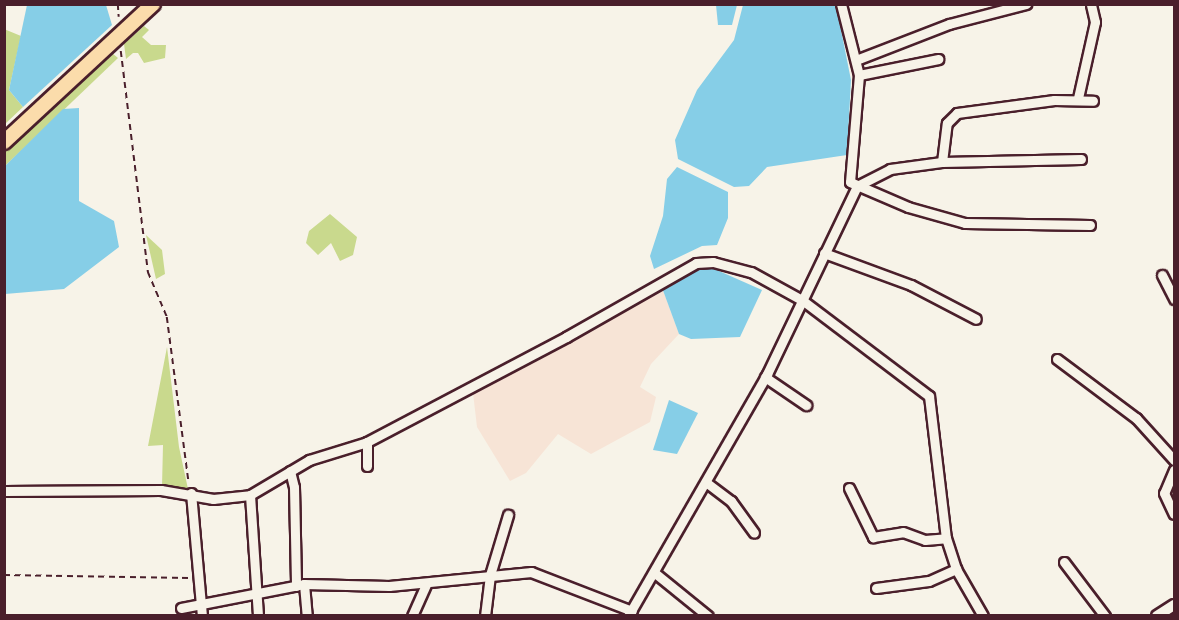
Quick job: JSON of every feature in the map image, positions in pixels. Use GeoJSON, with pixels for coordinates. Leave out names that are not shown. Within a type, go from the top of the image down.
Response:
{"type":"FeatureCollection","features":[{"type":"Feature","properties":{"kind":"main road"},"geometry":{"type":"LineString","coordinates":[[4,142],[153,4]]}},
{"type":"Feature","properties":{"kind":"street"},"geometry":{"type":"LineString","coordinates":[[841,4],[859,75],[850,182],[908,207],[965,223],[1090,225]]}},
{"type":"Feature","properties":{"kind":"street"},"geometry":{"type":"LineString","coordinates":[[856,60],[949,24],[1026,4]]}},
{"type":"Feature","properties":{"kind":"street"},"geometry":{"type":"LineString","coordinates":[[1078,98],[1095,22],[1091,4]]}},
{"type":"Feature","properties":{"kind":"street"},"geometry":{"type":"LineString","coordinates":[[859,75],[938,58]]}},
{"type":"Feature","properties":{"kind":"street"},"geometry":{"type":"LineString","coordinates":[[942,162],[947,123],[953,114],[1078,98],[1093,101]]}},
{"type":"Feature","properties":{"kind":"street"},"geometry":{"type":"LineString","coordinates":[[181,608],[202,611],[254,594],[300,585],[366,587],[427,583],[490,575],[539,574],[630,613],[656,573],[765,377],[857,186],[890,169],[942,162],[1081,159]]}},
{"type":"Feature","properties":{"kind":"street"},"geometry":{"type":"LineString","coordinates":[[824,253],[911,285],[976,319]]}},
{"type":"Feature","properties":{"kind":"street"},"geometry":{"type":"LineString","coordinates":[[4,491],[161,490],[191,493],[213,499],[250,495],[309,460],[367,442],[696,263],[713,262],[751,272],[802,300],[929,396],[946,538],[956,569],[983,615]]}},
{"type":"Feature","properties":{"kind":"street"},"geometry":{"type":"LineString","coordinates":[[1162,275],[1174,299]]}},
{"type":"Feature","properties":{"kind":"street"},"geometry":{"type":"LineString","coordinates":[[1057,359],[1136,418],[1174,460]]}},
{"type":"Feature","properties":{"kind":"street"},"geometry":{"type":"LineString","coordinates":[[765,377],[806,405]]}},
{"type":"Feature","properties":{"kind":"street"},"geometry":{"type":"LineString","coordinates":[[367,442],[367,466]]}},
{"type":"Feature","properties":{"kind":"street"},"geometry":{"type":"LineString","coordinates":[[1174,470],[1164,493],[1174,514]]}},
{"type":"Feature","properties":{"kind":"street"},"geometry":{"type":"LineString","coordinates":[[290,471],[294,487],[300,585],[308,615]]}},
{"type":"Feature","properties":{"kind":"street"},"geometry":{"type":"LineString","coordinates":[[707,483],[731,501],[754,533]]}},
{"type":"Feature","properties":{"kind":"street"},"geometry":{"type":"LineString","coordinates":[[849,488],[873,537],[903,532],[925,540],[946,538]]}},
{"type":"Feature","properties":{"kind":"street"},"geometry":{"type":"LineString","coordinates":[[191,493],[202,611]]}},
{"type":"Feature","properties":{"kind":"street"},"geometry":{"type":"LineString","coordinates":[[250,495],[254,594],[258,615]]}},
{"type":"Feature","properties":{"kind":"street"},"geometry":{"type":"LineString","coordinates":[[485,615],[490,575],[508,515]]}},
{"type":"Feature","properties":{"kind":"street"},"geometry":{"type":"LineString","coordinates":[[1064,562],[1105,615]]}},
{"type":"Feature","properties":{"kind":"street"},"geometry":{"type":"LineString","coordinates":[[876,588],[929,580],[956,569]]}},
{"type":"Feature","properties":{"kind":"street"},"geometry":{"type":"LineString","coordinates":[[656,573],[708,615]]}},
{"type":"Feature","properties":{"kind":"street"},"geometry":{"type":"LineString","coordinates":[[412,615],[427,583]]}},
{"type":"Feature","properties":{"kind":"street"},"geometry":{"type":"LineString","coordinates":[[1157,615],[1174,605]]}},
{"type":"Feature","properties":{"kind":"path"},"geometry":{"type":"LineString","coordinates":[[118,4],[148,272],[167,317],[191,493]]}},
{"type":"Feature","properties":{"kind":"path"},"geometry":{"type":"LineString","coordinates":[[4,575],[154,575],[198,579]]}},
{"type":"Feature","properties":{"kind":"shaded area"},"geometry":{"type":"Polygon","coordinates":[[[661,285],[679,334],[651,364],[640,387],[656,397],[650,422],[591,454],[558,434],[526,473],[510,481],[477,427],[473,393],[661,285]]]}},
{"type":"Feature","properties":{"kind":"green space"},"geometry":{"type":"Polygon","coordinates":[[[144,26],[149,30],[142,37],[151,45],[166,45],[165,58],[144,63],[138,53],[133,53],[126,59],[124,44],[144,26]]]}},
{"type":"Feature","properties":{"kind":"green space"},"geometry":{"type":"Polygon","coordinates":[[[4,29],[21,36],[9,90],[23,107],[5,124],[4,29]]]}},
{"type":"Feature","properties":{"kind":"green space"},"geometry":{"type":"Polygon","coordinates":[[[112,53],[118,58],[5,166],[5,151],[112,53]]]}},
{"type":"Feature","properties":{"kind":"green space"},"geometry":{"type":"Polygon","coordinates":[[[330,214],[357,237],[353,255],[340,261],[331,243],[318,255],[306,243],[309,231],[330,214]]]}},
{"type":"Feature","properties":{"kind":"green space"},"geometry":{"type":"Polygon","coordinates":[[[146,235],[162,250],[165,274],[156,279],[146,235]]]}},
{"type":"Feature","properties":{"kind":"green space"},"geometry":{"type":"Polygon","coordinates":[[[167,347],[179,447],[188,489],[162,486],[163,445],[148,446],[167,347]]]}},
{"type":"Feature","properties":{"kind":"water"},"geometry":{"type":"Polygon","coordinates":[[[27,5],[106,5],[112,25],[23,107],[9,90],[27,5]]]}},
{"type":"Feature","properties":{"kind":"water"},"geometry":{"type":"Polygon","coordinates":[[[716,5],[737,5],[732,25],[718,25],[716,5]]]}},
{"type":"Feature","properties":{"kind":"water"},"geometry":{"type":"Polygon","coordinates":[[[743,5],[836,5],[851,80],[847,155],[767,167],[749,186],[734,187],[678,159],[675,140],[697,90],[734,40],[743,5]]]}},
{"type":"Feature","properties":{"kind":"water"},"geometry":{"type":"Polygon","coordinates":[[[79,108],[79,201],[114,221],[119,247],[64,289],[5,294],[5,166],[63,109],[79,108]]]}},
{"type":"Feature","properties":{"kind":"water"},"geometry":{"type":"Polygon","coordinates":[[[677,167],[728,192],[728,218],[717,245],[702,246],[654,269],[650,256],[663,216],[667,179],[677,167]]]}},
{"type":"Feature","properties":{"kind":"water"},"geometry":{"type":"Polygon","coordinates":[[[692,267],[710,267],[762,290],[740,337],[691,339],[679,334],[661,285],[692,267]]]}},
{"type":"Feature","properties":{"kind":"water"},"geometry":{"type":"Polygon","coordinates":[[[669,400],[698,413],[677,454],[653,450],[669,400]]]}}]}
